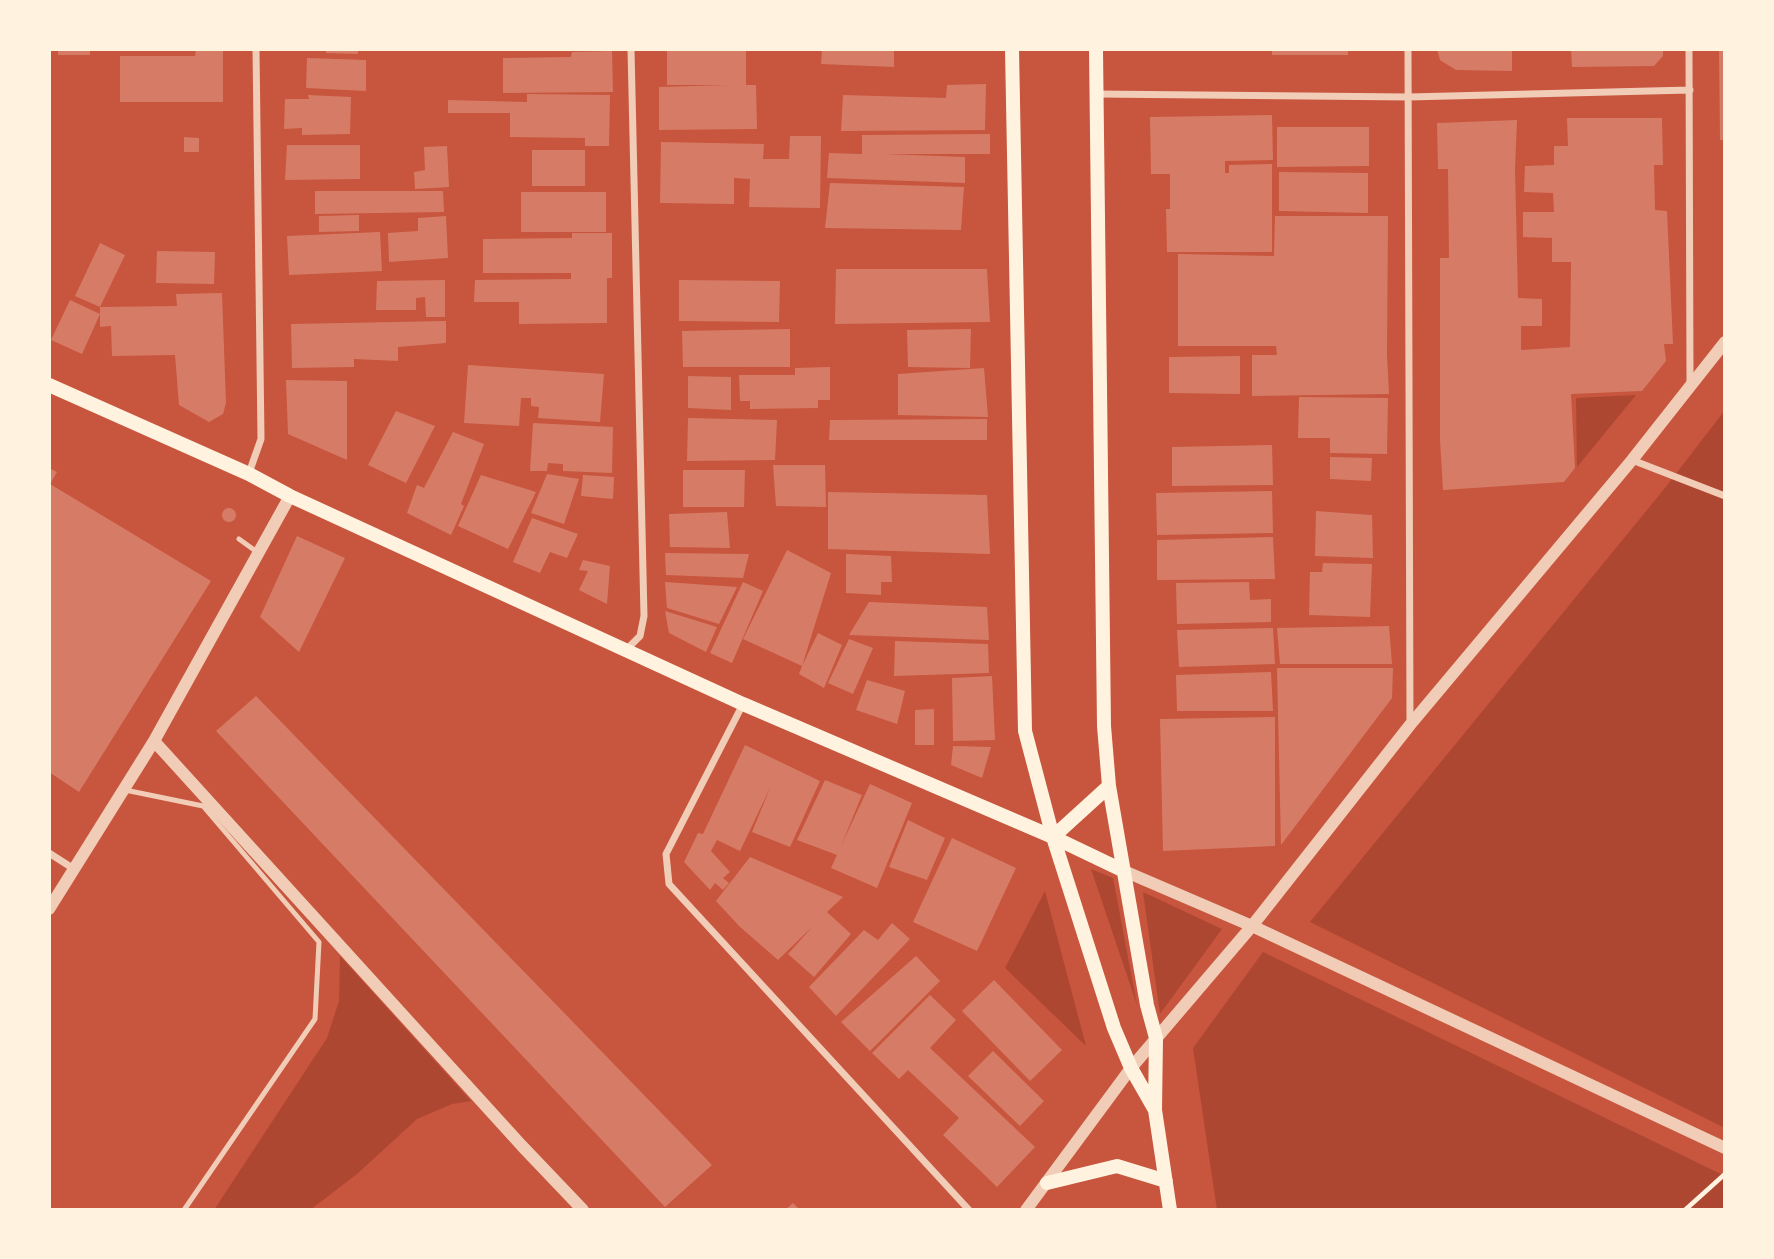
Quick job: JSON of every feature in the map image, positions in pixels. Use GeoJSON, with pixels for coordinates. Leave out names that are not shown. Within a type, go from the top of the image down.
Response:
{"type":"FeatureCollection","features":[{"type":"Feature","properties":{"kind":"main road"},"geometry":{"type":"LineString","coordinates":[[1012,49],[1025,731],[1053,837],[1114,1028],[1131,1068],[1155,1110]]}},
{"type":"Feature","properties":{"kind":"main road"},"geometry":{"type":"LineString","coordinates":[[1096,49],[1104,726],[1109,786],[1147,1005],[1156,1038],[1155,1110],[1170,1210]]}},
{"type":"Feature","properties":{"kind":"main road"},"geometry":{"type":"LineString","coordinates":[[49,385],[249,474],[290,496],[743,704],[1053,837],[1124,872]]}},
{"type":"Feature","properties":{"kind":"main road"},"geometry":{"type":"LineString","coordinates":[[1053,837],[1109,786]]}},
{"type":"Feature","properties":{"kind":"main road"},"geometry":{"type":"LineString","coordinates":[[1047,1183],[1117,1167],[1166,1181]]}},
{"type":"Feature","properties":{"kind":"street"},"geometry":{"type":"LineString","coordinates":[[249,474],[261,439],[256,49]]}},
{"type":"Feature","properties":{"kind":"street"},"geometry":{"type":"LineString","coordinates":[[627,649],[640,636],[645,616],[631,49]]}},
{"type":"Feature","properties":{"kind":"street"},"geometry":{"type":"LineString","coordinates":[[1409,49],[1410,725]]}},
{"type":"Feature","properties":{"kind":"street"},"geometry":{"type":"LineString","coordinates":[[1689,49],[1690,385]]}},
{"type":"Feature","properties":{"kind":"street"},"geometry":{"type":"LineString","coordinates":[[1097,94],[1409,97],[1690,90]]}},
{"type":"Feature","properties":{"kind":"street"},"geometry":{"type":"LineString","coordinates":[[1026,1210],[1131,1068],[1252,926],[1410,725],[1632,460],[1725,342]]}},
{"type":"Feature","properties":{"kind":"street"},"geometry":{"type":"LineString","coordinates":[[1632,460],[1725,496]]}},
{"type":"Feature","properties":{"kind":"street"},"geometry":{"type":"LineString","coordinates":[[49,909],[154,741],[290,496]]}},
{"type":"Feature","properties":{"kind":"street"},"geometry":{"type":"LineString","coordinates":[[743,704],[666,854],[669,884],[969,1210]]}},
{"type":"Feature","properties":{"kind":"street"},"geometry":{"type":"LineString","coordinates":[[154,741],[583,1210]]}},
{"type":"Feature","properties":{"kind":"street"},"geometry":{"type":"LineString","coordinates":[[49,853],[74,869]]}},
{"type":"Feature","properties":{"kind":"street"},"geometry":{"type":"LineString","coordinates":[[1124,872],[1252,926],[1725,1148]]}},
{"type":"Feature","properties":{"kind":"lane"},"geometry":{"type":"LineString","coordinates":[[239,538],[259,553]]}},
{"type":"Feature","properties":{"kind":"lane"},"geometry":{"type":"LineString","coordinates":[[123,790],[203,806],[319,942],[315,1019],[184,1210]]}},
{"type":"Feature","properties":{"kind":"path"},"geometry":{"type":"LineString","coordinates":[[1685,1210],[1725,1174]]}},
{"type":"Feature","properties":{"kind":"shaded area"},"geometry":{"type":"Polygon","coordinates":[[[1636,395],[1577,467],[1576,398],[1636,395]]]}},
{"type":"Feature","properties":{"kind":"shaded area"},"geometry":{"type":"Polygon","coordinates":[[[1725,410],[1725,1128],[1310,922],[1665,488],[1725,410]]]}},
{"type":"Feature","properties":{"kind":"shaded area"},"geometry":{"type":"Polygon","coordinates":[[[1091,869],[1113,878],[1137,1005],[1091,869]]]}},
{"type":"Feature","properties":{"kind":"shaded area"},"geometry":{"type":"Polygon","coordinates":[[[1045,891],[1086,1046],[1005,968],[1045,891]]]}},
{"type":"Feature","properties":{"kind":"shaded area"},"geometry":{"type":"Polygon","coordinates":[[[1143,892],[1222,929],[1160,1014],[1143,892]]]}},
{"type":"Feature","properties":{"kind":"shaded area"},"geometry":{"type":"Polygon","coordinates":[[[1263,952],[1725,1176],[1725,1210],[1217,1210],[1193,1048],[1263,952]]]}},
{"type":"Feature","properties":{"kind":"shaded area"},"geometry":{"type":"Polygon","coordinates":[[[340,956],[471,1101],[452,1104],[417,1119],[357,1174],[310,1210],[214,1210],[327,1038],[339,1001],[340,956]]]}},
{"type":"Feature","properties":{"kind":"building"},"geometry":{"type":"Polygon","coordinates":[[[58,49],[90,49],[90,55],[58,55],[58,49]]]}},
{"type":"Feature","properties":{"kind":"building"},"geometry":{"type":"Polygon","coordinates":[[[196,49],[223,49],[223,102],[120,102],[120,56],[195,56],[196,49]]]}},
{"type":"Feature","properties":{"kind":"building"},"geometry":{"type":"Polygon","coordinates":[[[326,49],[358,49],[358,54],[326,53],[326,49]]]}},
{"type":"Feature","properties":{"kind":"building"},"geometry":{"type":"Polygon","coordinates":[[[667,49],[746,49],[746,85],[756,85],[757,129],[659,130],[659,87],[729,85],[667,85],[667,49]]]}},
{"type":"Feature","properties":{"kind":"building"},"geometry":{"type":"Polygon","coordinates":[[[822,49],[894,49],[894,67],[821,64],[822,49]]]}},
{"type":"Feature","properties":{"kind":"building"},"geometry":{"type":"Polygon","coordinates":[[[1272,49],[1348,49],[1348,55],[1272,55],[1272,49]]]}},
{"type":"Feature","properties":{"kind":"building"},"geometry":{"type":"Polygon","coordinates":[[[1437,49],[1512,49],[1512,71],[1456,70],[1440,60],[1437,49]]]}},
{"type":"Feature","properties":{"kind":"building"},"geometry":{"type":"Polygon","coordinates":[[[1571,49],[1663,49],[1663,56],[1654,66],[1572,67],[1571,49]]]}},
{"type":"Feature","properties":{"kind":"building"},"geometry":{"type":"Polygon","coordinates":[[[1719,49],[1725,49],[1725,140],[1720,140],[1719,49]]]}},
{"type":"Feature","properties":{"kind":"building"},"geometry":{"type":"Polygon","coordinates":[[[612,51],[613,92],[503,93],[503,58],[571,57],[572,52],[612,51]]]}},
{"type":"Feature","properties":{"kind":"building"},"geometry":{"type":"Polygon","coordinates":[[[307,58],[366,60],[366,91],[306,88],[307,58]]]}},
{"type":"Feature","properties":{"kind":"building"},"geometry":{"type":"Polygon","coordinates":[[[986,84],[985,130],[841,131],[843,95],[946,98],[947,85],[986,84]]]}},
{"type":"Feature","properties":{"kind":"building"},"geometry":{"type":"Polygon","coordinates":[[[527,94],[610,95],[609,146],[585,146],[585,138],[510,137],[510,113],[448,113],[448,100],[527,102],[527,94]]]}},
{"type":"Feature","properties":{"kind":"building"},"geometry":{"type":"Polygon","coordinates":[[[308,95],[351,97],[350,134],[302,135],[302,128],[284,129],[285,99],[309,99],[308,95]]]}},
{"type":"Feature","properties":{"kind":"building"},"geometry":{"type":"Polygon","coordinates":[[[1272,115],[1273,160],[1225,161],[1225,173],[1229,173],[1229,165],[1272,164],[1272,252],[1167,252],[1166,209],[1170,209],[1170,174],[1151,174],[1150,117],[1272,115]]]}},
{"type":"Feature","properties":{"kind":"building"},"geometry":{"type":"Polygon","coordinates":[[[1567,118],[1662,118],[1663,165],[1654,165],[1655,210],[1667,211],[1673,344],[1664,344],[1666,361],[1642,391],[1571,394],[1575,468],[1564,482],[1443,490],[1440,440],[1440,258],[1449,258],[1448,169],[1438,169],[1437,123],[1517,120],[1515,169],[1518,298],[1542,299],[1542,326],[1521,326],[1521,350],[1570,347],[1571,262],[1552,262],[1552,238],[1523,237],[1523,212],[1554,212],[1553,193],[1524,192],[1525,166],[1554,165],[1554,146],[1568,146],[1567,118]]]}},
{"type":"Feature","properties":{"kind":"building"},"geometry":{"type":"Polygon","coordinates":[[[1277,127],[1369,127],[1369,166],[1277,167],[1277,127]]]}},
{"type":"Feature","properties":{"kind":"building"},"geometry":{"type":"Polygon","coordinates":[[[990,134],[990,154],[884,154],[965,157],[965,183],[827,178],[829,153],[862,154],[862,135],[990,134]]]}},
{"type":"Feature","properties":{"kind":"building"},"geometry":{"type":"Polygon","coordinates":[[[790,136],[821,136],[820,208],[749,207],[750,179],[734,178],[734,204],[660,203],[661,142],[764,144],[763,159],[789,159],[790,136]]]}},
{"type":"Feature","properties":{"kind":"building"},"geometry":{"type":"Polygon","coordinates":[[[184,137],[199,138],[199,152],[184,152],[184,137]]]}},
{"type":"Feature","properties":{"kind":"building"},"geometry":{"type":"Polygon","coordinates":[[[287,145],[360,145],[360,179],[285,180],[287,145]]]}},
{"type":"Feature","properties":{"kind":"building"},"geometry":{"type":"Polygon","coordinates":[[[447,146],[449,187],[415,189],[414,172],[425,170],[424,147],[447,146]]]}},
{"type":"Feature","properties":{"kind":"building"},"geometry":{"type":"Polygon","coordinates":[[[532,150],[585,150],[585,186],[532,186],[532,150]]]}},
{"type":"Feature","properties":{"kind":"building"},"geometry":{"type":"Polygon","coordinates":[[[1279,172],[1368,173],[1368,213],[1279,211],[1279,172]]]}},
{"type":"Feature","properties":{"kind":"building"},"geometry":{"type":"Polygon","coordinates":[[[830,183],[964,187],[961,230],[825,228],[830,183]]]}},
{"type":"Feature","properties":{"kind":"building"},"geometry":{"type":"Polygon","coordinates":[[[315,191],[443,191],[444,212],[315,214],[315,191]]]}},
{"type":"Feature","properties":{"kind":"building"},"geometry":{"type":"Polygon","coordinates":[[[521,192],[606,192],[606,232],[521,232],[521,192]]]}},
{"type":"Feature","properties":{"kind":"building"},"geometry":{"type":"Polygon","coordinates":[[[359,215],[359,231],[319,232],[319,216],[359,215]]]}},
{"type":"Feature","properties":{"kind":"building"},"geometry":{"type":"Polygon","coordinates":[[[446,216],[448,258],[389,262],[388,233],[418,231],[418,218],[446,216]]]}},
{"type":"Feature","properties":{"kind":"building"},"geometry":{"type":"Polygon","coordinates":[[[1275,216],[1388,216],[1389,394],[1252,396],[1252,355],[1277,355],[1276,346],[1178,346],[1178,254],[1274,256],[1275,216]]]}},
{"type":"Feature","properties":{"kind":"building"},"geometry":{"type":"Polygon","coordinates":[[[380,232],[382,271],[289,275],[287,236],[380,232]]]}},
{"type":"Feature","properties":{"kind":"building"},"geometry":{"type":"Polygon","coordinates":[[[572,233],[612,233],[612,278],[607,278],[607,323],[519,324],[519,302],[474,302],[475,280],[571,279],[571,273],[483,273],[483,239],[572,238],[572,233]]]}},
{"type":"Feature","properties":{"kind":"building"},"geometry":{"type":"Polygon","coordinates":[[[100,243],[125,255],[100,307],[75,296],[100,243]]]}},
{"type":"Feature","properties":{"kind":"building"},"geometry":{"type":"Polygon","coordinates":[[[157,251],[215,252],[214,284],[156,283],[157,251]]]}},
{"type":"Feature","properties":{"kind":"building"},"geometry":{"type":"Polygon","coordinates":[[[836,269],[987,269],[990,322],[835,324],[836,269]]]}},
{"type":"Feature","properties":{"kind":"building"},"geometry":{"type":"Polygon","coordinates":[[[445,280],[445,317],[426,317],[425,297],[416,298],[416,310],[376,310],[377,281],[445,280]]]}},
{"type":"Feature","properties":{"kind":"building"},"geometry":{"type":"Polygon","coordinates":[[[679,280],[780,281],[779,322],[679,321],[679,280]]]}},
{"type":"Feature","properties":{"kind":"building"},"geometry":{"type":"Polygon","coordinates":[[[222,293],[226,403],[223,414],[209,422],[179,405],[175,355],[112,356],[111,326],[100,327],[100,307],[177,306],[176,294],[222,293]]]}},
{"type":"Feature","properties":{"kind":"building"},"geometry":{"type":"Polygon","coordinates":[[[70,300],[100,314],[82,354],[51,340],[70,300]]]}},
{"type":"Feature","properties":{"kind":"building"},"geometry":{"type":"Polygon","coordinates":[[[446,321],[446,343],[398,347],[398,361],[354,359],[354,367],[292,368],[291,324],[446,321]]]}},
{"type":"Feature","properties":{"kind":"building"},"geometry":{"type":"Polygon","coordinates":[[[790,329],[790,367],[683,367],[682,331],[790,329]]]}},
{"type":"Feature","properties":{"kind":"building"},"geometry":{"type":"Polygon","coordinates":[[[971,329],[970,368],[908,367],[907,330],[971,329]]]}},
{"type":"Feature","properties":{"kind":"building"},"geometry":{"type":"Polygon","coordinates":[[[1240,356],[1240,394],[1169,393],[1169,357],[1240,356]]]}},
{"type":"Feature","properties":{"kind":"building"},"geometry":{"type":"Polygon","coordinates":[[[468,365],[604,374],[600,422],[538,418],[539,407],[531,406],[531,398],[521,398],[519,426],[464,423],[468,365]]]}},
{"type":"Feature","properties":{"kind":"building"},"geometry":{"type":"Polygon","coordinates":[[[830,367],[830,400],[818,400],[818,408],[750,409],[750,401],[740,401],[739,375],[795,375],[795,368],[830,367]]]}},
{"type":"Feature","properties":{"kind":"building"},"geometry":{"type":"Polygon","coordinates":[[[984,368],[988,417],[898,415],[898,374],[984,368]]]}},
{"type":"Feature","properties":{"kind":"building"},"geometry":{"type":"Polygon","coordinates":[[[688,376],[731,377],[731,410],[688,408],[688,376]]]}},
{"type":"Feature","properties":{"kind":"building"},"geometry":{"type":"Polygon","coordinates":[[[286,380],[347,381],[347,460],[288,434],[286,380]]]}},
{"type":"Feature","properties":{"kind":"building"},"geometry":{"type":"Polygon","coordinates":[[[1299,397],[1388,398],[1387,454],[1330,453],[1330,438],[1298,438],[1299,397]]]}},
{"type":"Feature","properties":{"kind":"building"},"geometry":{"type":"Polygon","coordinates":[[[396,411],[435,426],[406,483],[368,465],[396,411]]]}},
{"type":"Feature","properties":{"kind":"building"},"geometry":{"type":"Polygon","coordinates":[[[688,418],[777,420],[775,460],[687,461],[688,418]]]}},
{"type":"Feature","properties":{"kind":"building"},"geometry":{"type":"Polygon","coordinates":[[[987,419],[987,440],[829,440],[830,420],[987,419]]]}},
{"type":"Feature","properties":{"kind":"building"},"geometry":{"type":"Polygon","coordinates":[[[533,423],[613,427],[612,473],[563,471],[563,464],[548,463],[547,471],[530,471],[533,423]]]}},
{"type":"Feature","properties":{"kind":"building"},"geometry":{"type":"Polygon","coordinates":[[[453,432],[484,444],[461,504],[464,506],[451,535],[407,513],[417,485],[424,488],[453,432]]]}},
{"type":"Feature","properties":{"kind":"building"},"geometry":{"type":"Polygon","coordinates":[[[1272,445],[1273,485],[1172,486],[1172,447],[1272,445]]]}},
{"type":"Feature","properties":{"kind":"building"},"geometry":{"type":"Polygon","coordinates":[[[1330,457],[1372,458],[1371,481],[1330,479],[1330,457]]]}},
{"type":"Feature","properties":{"kind":"building"},"geometry":{"type":"Polygon","coordinates":[[[773,465],[825,465],[826,507],[776,506],[773,465]]]}},
{"type":"Feature","properties":{"kind":"building"},"geometry":{"type":"Polygon","coordinates":[[[49,468],[57,472],[50,484],[211,581],[79,792],[49,772],[49,468]]]}},
{"type":"Feature","properties":{"kind":"building"},"geometry":{"type":"Polygon","coordinates":[[[683,470],[745,470],[744,507],[683,507],[683,470]]]}},
{"type":"Feature","properties":{"kind":"building"},"geometry":{"type":"Polygon","coordinates":[[[547,474],[579,479],[564,524],[531,513],[547,474]]]}},
{"type":"Feature","properties":{"kind":"building"},"geometry":{"type":"Polygon","coordinates":[[[481,475],[536,492],[508,549],[458,526],[481,475]]]}},
{"type":"Feature","properties":{"kind":"building"},"geometry":{"type":"Polygon","coordinates":[[[583,475],[614,477],[613,499],[581,496],[583,475]]]}},
{"type":"Feature","properties":{"kind":"building"},"geometry":{"type":"Polygon","coordinates":[[[1272,491],[1273,533],[1157,535],[1156,493],[1272,491]]]}},
{"type":"Feature","properties":{"kind":"building"},"geometry":{"type":"Polygon","coordinates":[[[828,492],[987,495],[990,554],[828,549],[828,492]]]}},
{"type":"Feature","properties":{"kind":"building"},"geometry":{"type":"Polygon","coordinates":[[[226,508],[232,508],[236,515],[232,522],[226,522],[222,518],[222,512],[226,508]]]}},
{"type":"Feature","properties":{"kind":"building"},"geometry":{"type":"Polygon","coordinates":[[[1316,511],[1372,515],[1373,558],[1315,556],[1316,511]]]}},
{"type":"Feature","properties":{"kind":"building"},"geometry":{"type":"Polygon","coordinates":[[[727,512],[730,548],[670,547],[669,514],[727,512]]]}},
{"type":"Feature","properties":{"kind":"building"},"geometry":{"type":"Polygon","coordinates":[[[532,518],[578,534],[567,558],[550,552],[540,573],[513,562],[532,518]]]}},
{"type":"Feature","properties":{"kind":"building"},"geometry":{"type":"Polygon","coordinates":[[[297,536],[345,558],[299,652],[260,617],[297,536]]]}},
{"type":"Feature","properties":{"kind":"building"},"geometry":{"type":"Polygon","coordinates":[[[1273,537],[1275,579],[1157,580],[1157,540],[1273,537]]]}},
{"type":"Feature","properties":{"kind":"building"},"geometry":{"type":"Polygon","coordinates":[[[787,550],[831,573],[802,666],[743,639],[787,550]]]}},
{"type":"Feature","properties":{"kind":"building"},"geometry":{"type":"Polygon","coordinates":[[[665,553],[749,554],[743,578],[666,575],[665,553]]]}},
{"type":"Feature","properties":{"kind":"building"},"geometry":{"type":"Polygon","coordinates":[[[846,554],[891,556],[892,582],[881,582],[881,595],[846,593],[846,554]]]}},
{"type":"Feature","properties":{"kind":"building"},"geometry":{"type":"Polygon","coordinates":[[[583,560],[610,566],[607,604],[579,590],[588,571],[579,570],[583,560]]]}},
{"type":"Feature","properties":{"kind":"building"},"geometry":{"type":"Polygon","coordinates":[[[1323,563],[1372,564],[1370,617],[1309,615],[1310,572],[1322,572],[1323,563]]]}},
{"type":"Feature","properties":{"kind":"building"},"geometry":{"type":"Polygon","coordinates":[[[665,582],[737,587],[719,624],[667,608],[665,582]]]}},
{"type":"Feature","properties":{"kind":"building"},"geometry":{"type":"Polygon","coordinates":[[[743,582],[763,591],[732,663],[710,653],[743,582]]]}},
{"type":"Feature","properties":{"kind":"building"},"geometry":{"type":"Polygon","coordinates":[[[1249,582],[1250,600],[1271,599],[1271,622],[1177,624],[1176,583],[1249,582]]]}},
{"type":"Feature","properties":{"kind":"building"},"geometry":{"type":"Polygon","coordinates":[[[869,602],[987,607],[989,640],[849,635],[869,602]]]}},
{"type":"Feature","properties":{"kind":"building"},"geometry":{"type":"Polygon","coordinates":[[[665,611],[717,627],[706,652],[669,633],[665,611]]]}},
{"type":"Feature","properties":{"kind":"building"},"geometry":{"type":"Polygon","coordinates":[[[1389,626],[1392,664],[1280,664],[1277,628],[1389,626]]]}},
{"type":"Feature","properties":{"kind":"building"},"geometry":{"type":"Polygon","coordinates":[[[1273,628],[1275,664],[1179,667],[1177,630],[1273,628]]]}},
{"type":"Feature","properties":{"kind":"building"},"geometry":{"type":"Polygon","coordinates":[[[818,633],[842,645],[824,688],[799,674],[818,633]]]}},
{"type":"Feature","properties":{"kind":"building"},"geometry":{"type":"Polygon","coordinates":[[[849,639],[873,648],[853,694],[828,683],[849,639]]]}},
{"type":"Feature","properties":{"kind":"building"},"geometry":{"type":"Polygon","coordinates":[[[895,641],[988,644],[989,673],[894,676],[895,641]]]}},
{"type":"Feature","properties":{"kind":"building"},"geometry":{"type":"Polygon","coordinates":[[[1277,668],[1393,668],[1392,698],[1281,845],[1277,668]]]}},
{"type":"Feature","properties":{"kind":"building"},"geometry":{"type":"Polygon","coordinates":[[[1271,672],[1273,711],[1177,711],[1176,675],[1271,672]]]}},
{"type":"Feature","properties":{"kind":"building"},"geometry":{"type":"Polygon","coordinates":[[[992,676],[995,740],[953,741],[952,678],[992,676]]]}},
{"type":"Feature","properties":{"kind":"building"},"geometry":{"type":"Polygon","coordinates":[[[867,680],[905,691],[897,724],[856,710],[867,680]]]}},
{"type":"Feature","properties":{"kind":"building"},"geometry":{"type":"Polygon","coordinates":[[[256,696],[712,1165],[665,1207],[216,731],[256,696]]]}},
{"type":"Feature","properties":{"kind":"building"},"geometry":{"type":"Polygon","coordinates":[[[934,709],[934,745],[915,745],[915,710],[934,709]]]}},
{"type":"Feature","properties":{"kind":"building"},"geometry":{"type":"Polygon","coordinates":[[[1275,717],[1275,846],[1163,851],[1160,719],[1275,717]]]}},
{"type":"Feature","properties":{"kind":"building"},"geometry":{"type":"Polygon","coordinates":[[[745,745],[820,781],[790,847],[752,832],[771,786],[740,851],[717,840],[711,851],[730,872],[723,878],[729,883],[723,890],[715,883],[710,890],[684,862],[698,833],[703,834],[745,745]]]}},
{"type":"Feature","properties":{"kind":"building"},"geometry":{"type":"Polygon","coordinates":[[[953,746],[991,747],[982,778],[951,765],[953,746]]]}},
{"type":"Feature","properties":{"kind":"building"},"geometry":{"type":"Polygon","coordinates":[[[825,780],[862,795],[841,846],[870,784],[912,803],[877,888],[831,868],[837,855],[797,840],[825,780]]]}},
{"type":"Feature","properties":{"kind":"building"},"geometry":{"type":"Polygon","coordinates":[[[908,820],[945,838],[927,880],[889,867],[908,820]]]}},
{"type":"Feature","properties":{"kind":"building"},"geometry":{"type":"Polygon","coordinates":[[[952,838],[1016,868],[977,951],[913,922],[952,838]]]}},
{"type":"Feature","properties":{"kind":"building"},"geometry":{"type":"Polygon","coordinates":[[[750,857],[843,897],[827,912],[851,934],[814,977],[788,954],[813,926],[778,960],[739,926],[716,901],[750,857]]]}},
{"type":"Feature","properties":{"kind":"building"},"geometry":{"type":"Polygon","coordinates":[[[892,923],[910,939],[836,1016],[809,987],[864,930],[878,940],[892,923]]]}},
{"type":"Feature","properties":{"kind":"building"},"geometry":{"type":"Polygon","coordinates":[[[916,956],[940,981],[870,1051],[841,1022],[916,956]]]}},
{"type":"Feature","properties":{"kind":"building"},"geometry":{"type":"Polygon","coordinates":[[[994,980],[1062,1050],[1030,1081],[962,1011],[994,980]]]}},
{"type":"Feature","properties":{"kind":"building"},"geometry":{"type":"Polygon","coordinates":[[[930,995],[956,1020],[930,1048],[1035,1147],[997,1187],[943,1135],[959,1118],[908,1070],[899,1079],[872,1053],[930,995]]]}},
{"type":"Feature","properties":{"kind":"building"},"geometry":{"type":"Polygon","coordinates":[[[993,1051],[1044,1101],[1020,1126],[968,1076],[993,1051]]]}},
{"type":"Feature","properties":{"kind":"building"},"geometry":{"type":"Polygon","coordinates":[[[793,1203],[800,1210],[785,1210],[793,1203]]]}}]}
